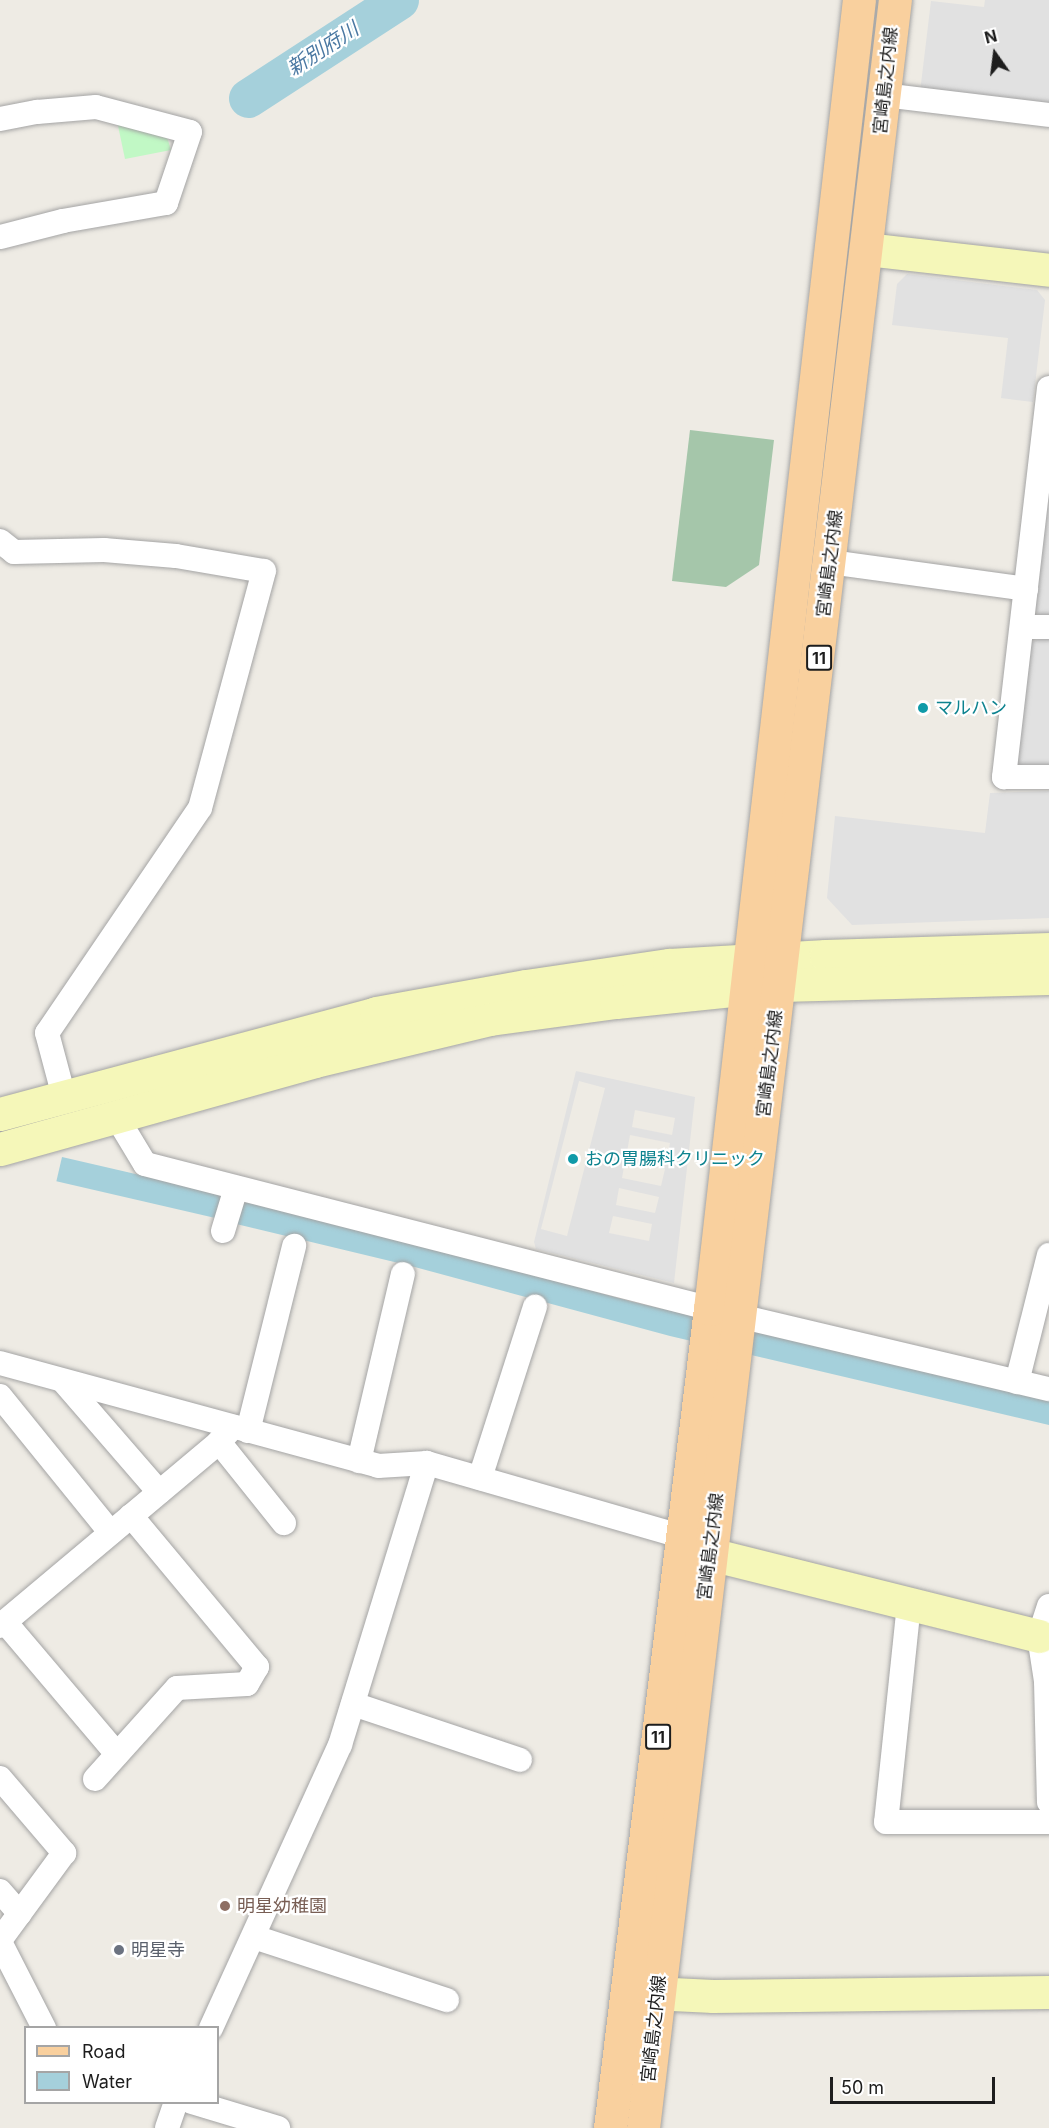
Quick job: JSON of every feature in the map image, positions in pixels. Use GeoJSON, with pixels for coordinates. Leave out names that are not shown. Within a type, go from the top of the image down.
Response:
{"type":"FeatureCollection","features":[{"type":"Feature","properties":{"kind":"main road","name":"宮崎島之内線"},"geometry":{"type":"LineString","coordinates":[[723,1327],[748,976],[859,0]]}},
{"type":"Feature","properties":{"kind":"main road","name":"宮崎島之内線"},"geometry":{"type":"LineString","coordinates":[[610,2128],[642,1992],[723,1327],[782,972],[895,0]]}},
{"type":"Feature","properties":{"kind":"main road","name":"宮崎島之内線"},"geometry":{"type":"LineString","coordinates":[[642,1992],[643,2128]]}},
{"type":"Feature","properties":{"kind":"street"},"geometry":{"type":"LineString","coordinates":[[884,95],[1049,115]]}},
{"type":"Feature","properties":{"kind":"street"},"geometry":{"type":"LineString","coordinates":[[0,119],[37,112],[96,107],[190,132],[166,203],[63,221],[0,237]]}},
{"type":"Feature","properties":{"kind":"street"},"geometry":{"type":"LineString","coordinates":[[867,249],[1049,270]]}},
{"type":"Feature","properties":{"kind":"street"},"geometry":{"type":"LineString","coordinates":[[1049,388],[1044,469],[1026,589],[1004,777],[1049,777]]}},
{"type":"Feature","properties":{"kind":"street"},"geometry":{"type":"LineString","coordinates":[[0,541],[14,552],[116,551],[176,556],[264,571],[200,808],[47,1033],[64,1097]]}},
{"type":"Feature","properties":{"kind":"street"},"geometry":{"type":"LineString","coordinates":[[830,562],[1026,589]]}},
{"type":"Feature","properties":{"kind":"street"},"geometry":{"type":"LineString","coordinates":[[1022,627],[1049,627]]}},
{"type":"Feature","properties":{"kind":"street"},"geometry":{"type":"LineString","coordinates":[[0,1149],[315,1061],[490,1019],[616,1002],[748,976],[1049,950]]}},
{"type":"Feature","properties":{"kind":"street"},"geometry":{"type":"LineString","coordinates":[[0,1114],[376,1013],[526,986],[669,966],[748,976]]}},
{"type":"Feature","properties":{"kind":"street"},"geometry":{"type":"LineString","coordinates":[[782,972],[1049,978]]}},
{"type":"Feature","properties":{"kind":"street"},"geometry":{"type":"LineString","coordinates":[[116,1116],[145,1164],[723,1327],[1049,1389]]}},
{"type":"Feature","properties":{"kind":"street"},"geometry":{"type":"LineString","coordinates":[[224,1231],[236,1188]]}},
{"type":"Feature","properties":{"kind":"street"},"geometry":{"type":"LineString","coordinates":[[117,1754],[4,1617],[233,1433],[294,1246]]}},
{"type":"Feature","properties":{"kind":"street"},"geometry":{"type":"LineString","coordinates":[[1017,1382],[1043,1301],[1049,1255]]}},
{"type":"Feature","properties":{"kind":"street"},"geometry":{"type":"LineString","coordinates":[[359,1461],[403,1274]]}},
{"type":"Feature","properties":{"kind":"street"},"geometry":{"type":"LineString","coordinates":[[480,1478],[535,1307]]}},
{"type":"Feature","properties":{"kind":"street"},"geometry":{"type":"LineString","coordinates":[[0,1363],[233,1433],[378,1466],[427,1463],[696,1545],[909,1604],[1044,1621],[1049,1802]]}},
{"type":"Feature","properties":{"kind":"street"},"geometry":{"type":"LineString","coordinates":[[63,1381],[159,1492]]}},
{"type":"Feature","properties":{"kind":"street"},"geometry":{"type":"LineString","coordinates":[[0,1396],[111,1533]]}},
{"type":"Feature","properties":{"kind":"street"},"geometry":{"type":"LineString","coordinates":[[233,1433],[284,1523]]}},
{"type":"Feature","properties":{"kind":"street"},"geometry":{"type":"LineString","coordinates":[[212,2026],[340,1745],[427,1463]]}},
{"type":"Feature","properties":{"kind":"street"},"geometry":{"type":"LineString","coordinates":[[95,1779],[177,1688],[247,1684],[257,1667],[131,1516]]}},
{"type":"Feature","properties":{"kind":"street"},"geometry":{"type":"LineString","coordinates":[[909,1604],[886,1822],[1049,1822]]}},
{"type":"Feature","properties":{"kind":"street"},"geometry":{"type":"LineString","coordinates":[[353,1704],[520,1760]]}},
{"type":"Feature","properties":{"kind":"street"},"geometry":{"type":"LineString","coordinates":[[0,1778],[64,1852],[0,1941],[43,2026]]}},
{"type":"Feature","properties":{"kind":"street"},"geometry":{"type":"LineString","coordinates":[[0,1891],[20,1914]]}},
{"type":"Feature","properties":{"kind":"street"},"geometry":{"type":"LineString","coordinates":[[254,1937],[447,2000]]}},
{"type":"Feature","properties":{"kind":"street"},"geometry":{"type":"LineString","coordinates":[[642,1992],[713,1996],[1049,1992]]}},
{"type":"Feature","properties":{"kind":"street"},"geometry":{"type":"LineString","coordinates":[[167,2128],[176,2104]]}},
{"type":"Feature","properties":{"kind":"street"},"geometry":{"type":"LineString","coordinates":[[195,2104],[278,2128]]}},
{"type":"Feature","properties":{"kind":"green space"},"geometry":{"type":"Polygon","coordinates":[[[117,121],[167,137],[171,150],[125,159],[117,121]]]}},
{"type":"Feature","properties":{"kind":"green space"},"geometry":{"type":"Polygon","coordinates":[[[690,430],[774,440],[759,565],[726,587],[672,581],[690,430]]]}},
{"type":"Feature","properties":{"kind":"shaded area"},"geometry":{"type":"Polygon","coordinates":[[[985,0],[1049,0],[1049,106],[920,92],[931,1],[984,7],[985,0]]]}},
{"type":"Feature","properties":{"kind":"shaded area"},"geometry":{"type":"Polygon","coordinates":[[[907,274],[1037,290],[1045,300],[1033,402],[1001,398],[1008,338],[892,325],[897,284],[907,274]]]}},
{"type":"Feature","properties":{"kind":"shaded area"},"geometry":{"type":"Polygon","coordinates":[[[1049,486],[1049,615],[1039,615],[1034,608],[1049,486]]]}},
{"type":"Feature","properties":{"kind":"shaded area"},"geometry":{"type":"Polygon","coordinates":[[[1040,638],[1049,638],[1049,766],[1026,767],[1017,763],[1031,643],[1040,638]]]}},
{"type":"Feature","properties":{"kind":"shaded area"},"geometry":{"type":"Polygon","coordinates":[[[1049,791],[1049,918],[852,925],[827,898],[835,816],[985,833],[990,793],[1049,791]]]}},
{"type":"Feature","properties":{"kind":"shaded area"},"geometry":{"type":"Polygon","coordinates":[[[576,1071],[695,1097],[674,1283],[536,1249],[534,1242],[576,1071]],[[579,1081],[541,1229],[567,1236],[605,1088],[579,1081]],[[635,1110],[632,1127],[672,1135],[675,1118],[635,1110]],[[630,1135],[627,1152],[667,1160],[670,1143],[630,1135]],[[625,1161],[622,1178],[661,1186],[665,1169],[625,1161]],[[619,1188],[616,1205],[655,1213],[659,1197],[619,1188]],[[613,1216],[609,1233],[649,1241],[652,1224],[613,1216]]]}},
{"type":"Feature","properties":{"kind":"water"},"geometry":{"type":"Polygon","coordinates":[[[62,1157],[230,1196],[224,1220],[56,1181],[62,1157]]]}},
{"type":"Feature","properties":{"kind":"water"},"geometry":{"type":"Polygon","coordinates":[[[234,1197],[354,1226],[633,1302],[1049,1399],[1049,1425],[670,1336],[411,1266],[228,1222],[234,1197]]]}},
{"type":"Feature","properties":{"kind":"waterway","name":"新別府川"},"geometry":{"type":"LineString","coordinates":[[248,98],[399,0]]}},
{"type":"Feature","properties":{"kind":"place","name":"マルハン"},"geometry":{"type":"Point","coordinates":[923,708]}},
{"type":"Feature","properties":{"kind":"place","name":"おの胃腸科クリニック"},"geometry":{"type":"Point","coordinates":[573,1159]}},
{"type":"Feature","properties":{"kind":"place","name":"明星幼稚園"},"geometry":{"type":"Point","coordinates":[225,1906]}},
{"type":"Feature","properties":{"kind":"place","name":"明星寺"},"geometry":{"type":"Point","coordinates":[119,1950]}}]}
